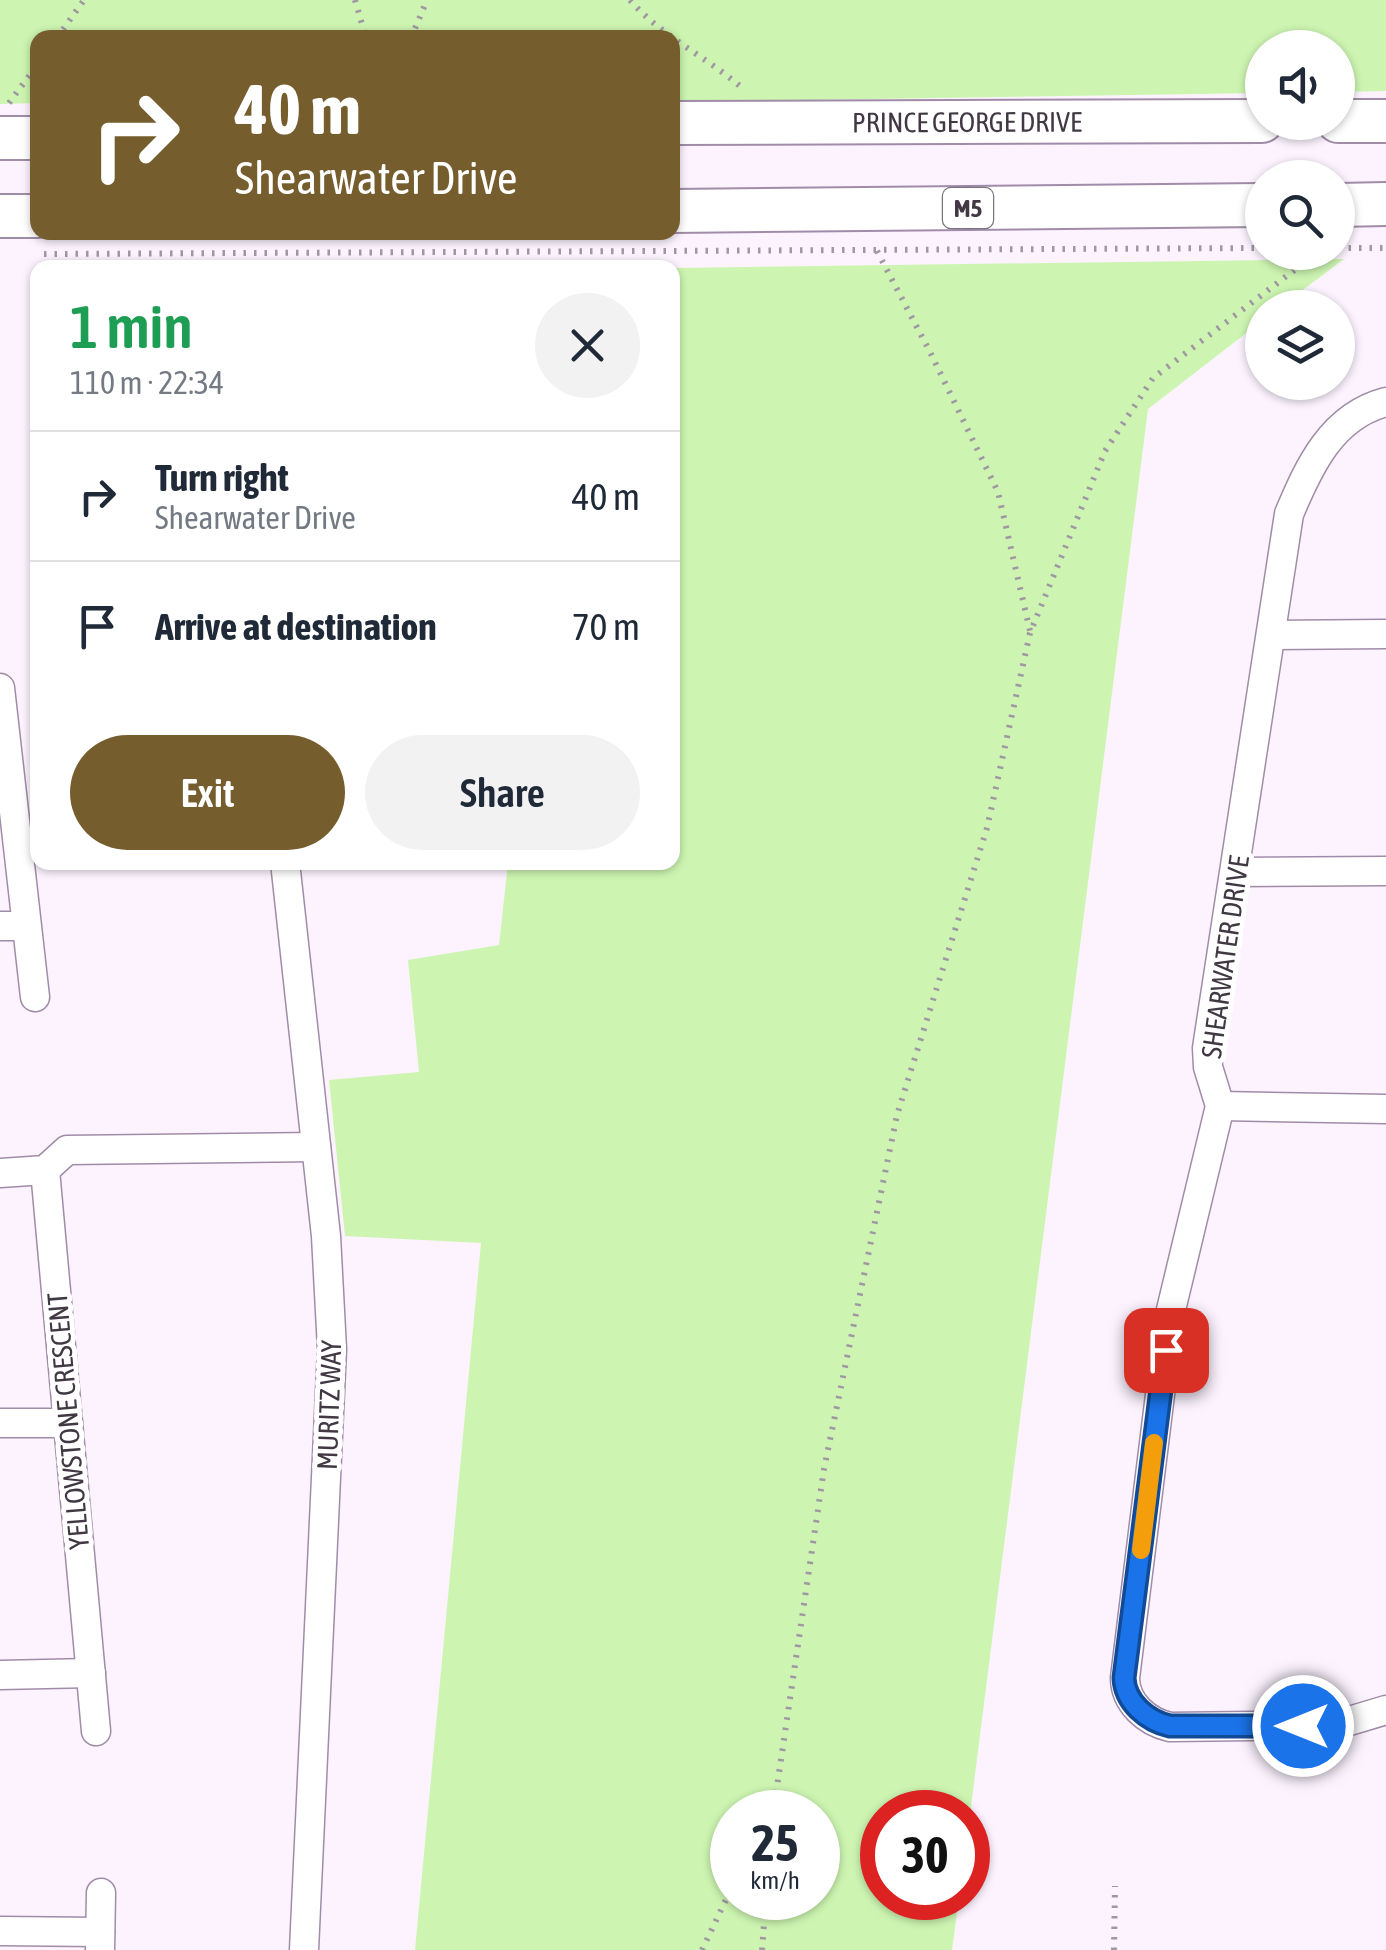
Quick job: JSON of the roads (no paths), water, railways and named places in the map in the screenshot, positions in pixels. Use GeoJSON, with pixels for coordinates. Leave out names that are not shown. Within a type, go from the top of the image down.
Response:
{"type":"FeatureCollection","features":[{"type":"Feature","properties":{"kind":"main road"},"geometry":{"type":"LineString","coordinates":[[4,121],[30,134]]}},
{"type":"Feature","properties":{"kind":"main road"},"geometry":{"type":"LineString","coordinates":[[1355,121],[1386,121]]}},
{"type":"Feature","properties":{"kind":"main road","name":"PRINCE GEORGE DRIVE"},"geometry":{"type":"LineString","coordinates":[[680,123],[1245,122]]}},
{"type":"Feature","properties":{"kind":"main road"},"geometry":{"type":"LineString","coordinates":[[1355,205],[1386,204]]}},
{"type":"Feature","properties":{"kind":"main road","name":"M5"},"geometry":{"type":"LineString","coordinates":[[680,211],[1245,206]]}},
{"type":"Feature","properties":{"kind":"main road"},"geometry":{"type":"LineString","coordinates":[[0,216],[30,231]]}},
{"type":"Feature","properties":{"kind":"street","name":"SHEARWATER DRIVE"},"geometry":{"type":"LineString","coordinates":[[1386,402],[1348,418],[1306,473],[1289,514],[1207,1048],[1208,1067],[1220,1106],[1170,1314],[1125,1687],[1140,1711],[1159,1724],[1170,1726],[1336,1725],[1386,1710]]}},
{"type":"Feature","properties":{"kind":"street"},"geometry":{"type":"LineString","coordinates":[[1272,635],[1386,634]]}},
{"type":"Feature","properties":{"kind":"street"},"geometry":{"type":"LineString","coordinates":[[0,688],[13,926],[35,996]]}},
{"type":"Feature","properties":{"kind":"street","name":"MURITZ WAY"},"geometry":{"type":"LineString","coordinates":[[285,870],[332,1301],[304,1950]]}},
{"type":"Feature","properties":{"kind":"street"},"geometry":{"type":"LineString","coordinates":[[1236,872],[1386,870]]}},
{"type":"Feature","properties":{"kind":"street"},"geometry":{"type":"LineString","coordinates":[[1220,1106],[1386,1109]]}},
{"type":"Feature","properties":{"kind":"street"},"geometry":{"type":"LineString","coordinates":[[0,1172],[45,1170],[68,1150],[316,1147]]}},
{"type":"Feature","properties":{"kind":"street","name":"YELLOWSTONE CRESCENT"},"geometry":{"type":"LineString","coordinates":[[45,1170],[96,1731]]}},
{"type":"Feature","properties":{"kind":"street"},"geometry":{"type":"LineString","coordinates":[[0,1422],[68,1424]]}},
{"type":"Feature","properties":{"kind":"street"},"geometry":{"type":"LineString","coordinates":[[0,1675],[92,1673]]}},
{"type":"Feature","properties":{"kind":"street"},"geometry":{"type":"LineString","coordinates":[[0,1931],[100,1941],[100,1892]]}}]}
